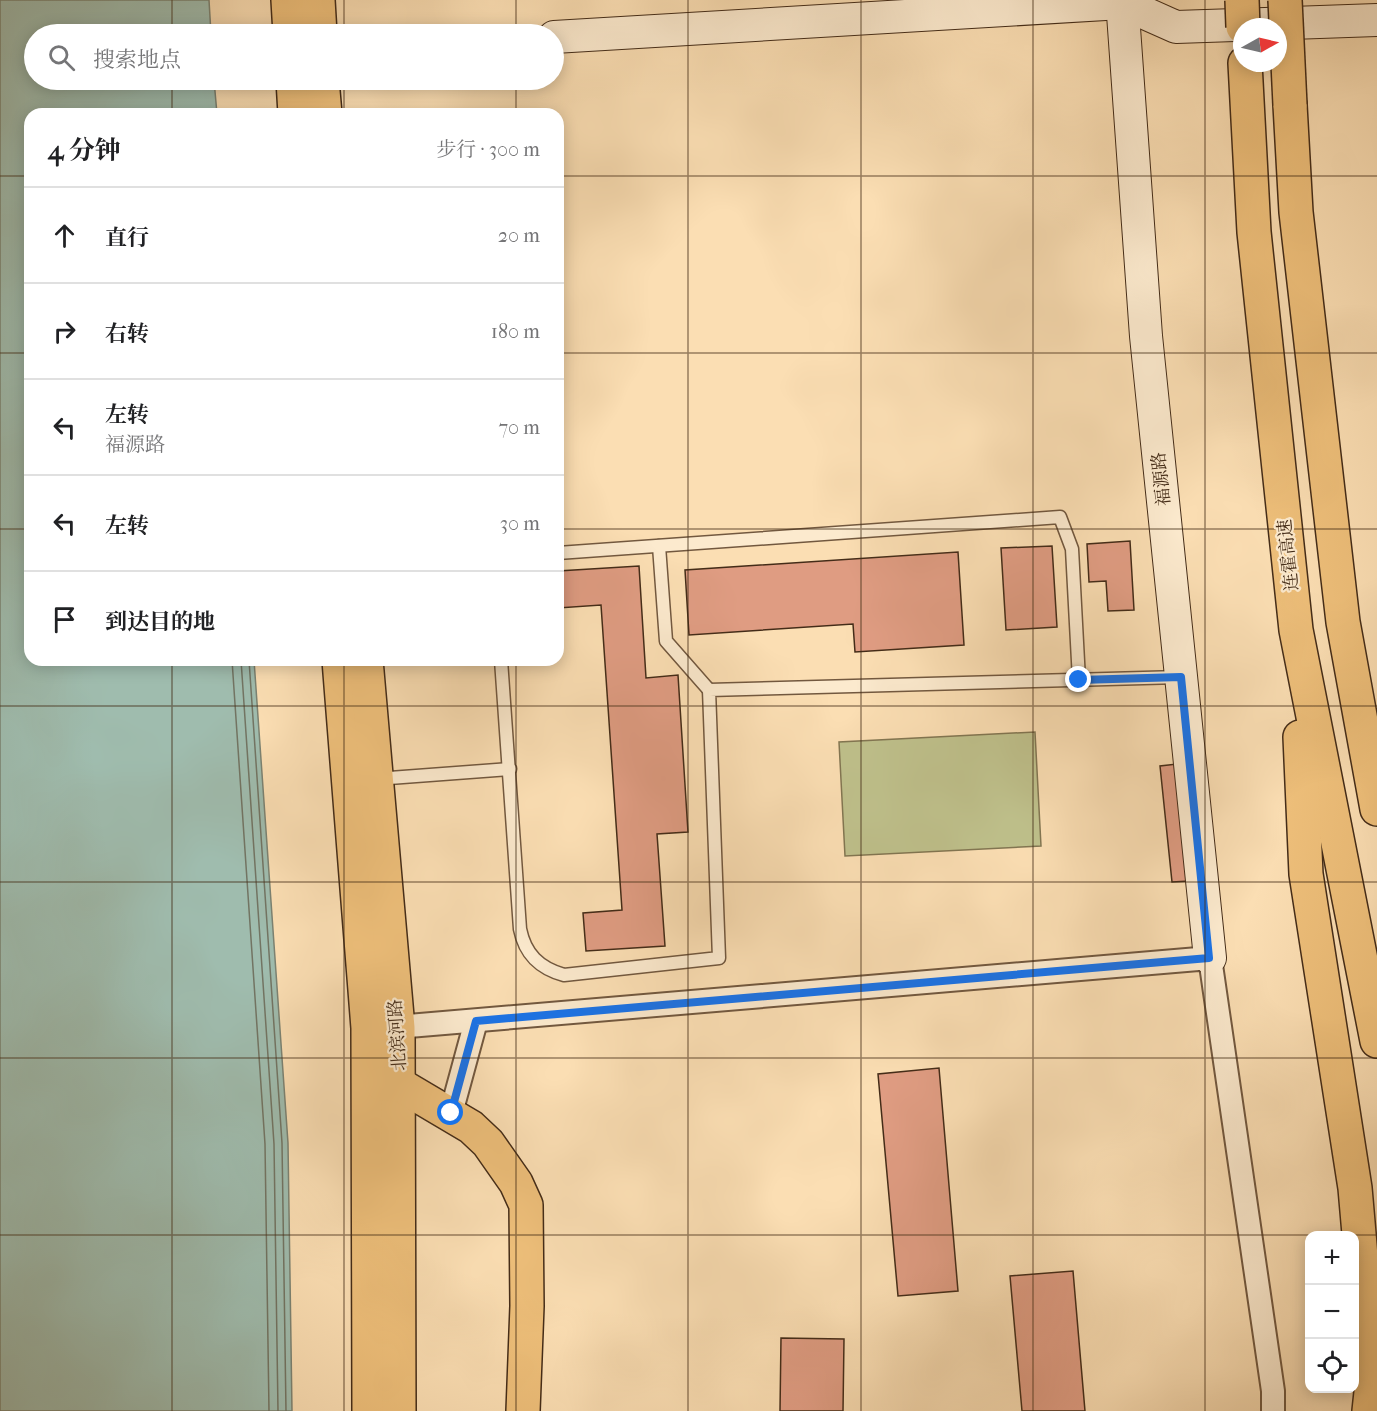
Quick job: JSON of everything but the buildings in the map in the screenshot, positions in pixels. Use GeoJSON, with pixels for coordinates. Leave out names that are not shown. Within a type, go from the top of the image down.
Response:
{"type":"FeatureCollection","features":[{"type":"Feature","properties":{"kind":"highway"},"geometry":{"type":"LineString","coordinates":[[288,0],[289,24]]}},
{"type":"Feature","properties":{"kind":"highway"},"geometry":{"type":"LineString","coordinates":[[318,0],[319,24]]}},
{"type":"Feature","properties":{"kind":"highway"},"geometry":{"type":"LineString","coordinates":[[1242,0],[1243,18]]}},
{"type":"Feature","properties":{"kind":"highway"},"geometry":{"type":"LineString","coordinates":[[1285,0],[1296,212],[1343,622],[1377,810]]}},
{"type":"Feature","properties":{"kind":"highway","name":"连霍高速"},"geometry":{"type":"LineString","coordinates":[[1246,72],[1254,232],[1296,630],[1377,1041]]}},
{"type":"Feature","properties":{"kind":"highway"},"geometry":{"type":"LineString","coordinates":[[293,90],[294,108]]}},
{"type":"Feature","properties":{"kind":"highway"},"geometry":{"type":"LineString","coordinates":[[323,90],[324,108]]}},
{"type":"Feature","properties":{"kind":"highway"},"geometry":{"type":"LineString","coordinates":[[1296,630],[1306,874],[1355,1188],[1372,1383],[1369,1411]]}},
{"type":"Feature","properties":{"kind":"highway","name":"北滨河路"},"geometry":{"type":"LineString","coordinates":[[340,666],[383,1028]]}},
{"type":"Feature","properties":{"kind":"highway","name":"北滨河路"},"geometry":{"type":"LineString","coordinates":[[366,666],[374,779],[399,1411]]}},
{"type":"Feature","properties":{"kind":"highway"},"geometry":{"type":"LineString","coordinates":[[385,1084],[451,1113],[488,1143],[516,1183],[526,1205],[527,1306],[523,1411]]}},
{"type":"Feature","properties":{"kind":"highway","name":"北滨河路"},"geometry":{"type":"LineString","coordinates":[[369,1411],[385,1084]]}},
{"type":"Feature","properties":{"kind":"street"},"geometry":{"type":"LineString","coordinates":[[564,36],[1123,1],[1176,27],[1377,20]]}},
{"type":"Feature","properties":{"kind":"street","name":"福源路"},"geometry":{"type":"LineString","coordinates":[[1123,1],[1146,336],[1209,958]]}},
{"type":"Feature","properties":{"kind":"street"},"geometry":{"type":"LineString","coordinates":[[383,1028],[1209,958],[1273,1391],[1273,1411]]}},
{"type":"Feature","properties":{"kind":"street"},"geometry":{"type":"LineString","coordinates":[[451,1113],[476,1021]]}},
{"type":"Feature","properties":{"kind":"lane"},"geometry":{"type":"LineString","coordinates":[[564,554],[1060,517],[1072,549],[1079,680]]}},
{"type":"Feature","properties":{"kind":"lane"},"geometry":{"type":"LineString","coordinates":[[501,666],[520,929],[523,942],[539,964],[564,975],[720,957],[709,690],[666,641],[659,546]]}},
{"type":"Feature","properties":{"kind":"lane"},"geometry":{"type":"LineString","coordinates":[[709,690],[1181,677]]}},
{"type":"Feature","properties":{"kind":"lane"},"geometry":{"type":"LineString","coordinates":[[374,779],[510,769]]}},
{"type":"Feature","properties":{"kind":"green space"},"geometry":{"type":"Polygon","coordinates":[[[1035,732],[1041,846],[845,856],[839,742],[1035,732]]]}},
{"type":"Feature","properties":{"kind":"water"},"geometry":{"type":"Polygon","coordinates":[[[0,0],[209,0],[210,24],[24,24],[24,90],[215,90],[216,108],[24,108],[24,666],[254,666],[288,1143],[292,1411],[0,1411],[0,0]]]}},
{"type":"Feature","properties":{"kind":"route"},"geometry":{"type":"LineString","coordinates":[[451,1113],[476,1021],[1209,958],[1181,677],[1079,680]]}}]}
